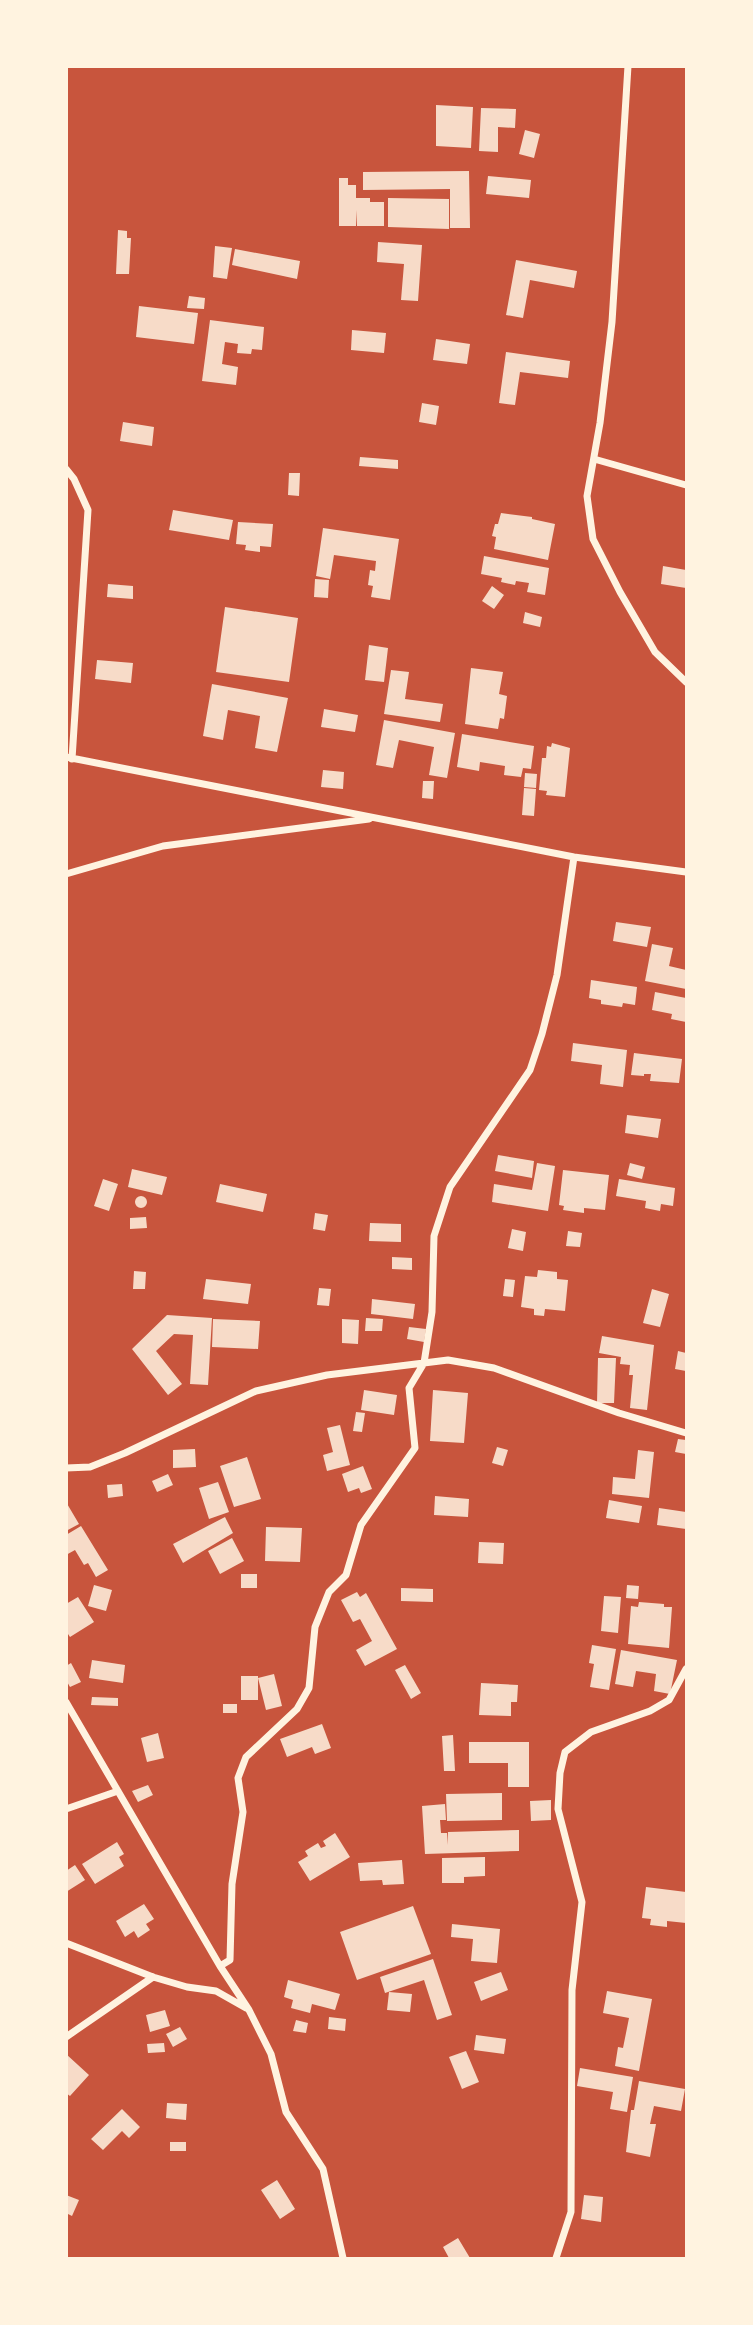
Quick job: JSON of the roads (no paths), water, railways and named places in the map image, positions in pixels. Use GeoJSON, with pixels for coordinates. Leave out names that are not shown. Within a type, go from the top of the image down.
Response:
{"type":"FeatureCollection","features":[{"type":"Feature","properties":{"kind":"street"},"geometry":{"type":"LineString","coordinates":[[628,66],[612,322],[587,496],[593,539],[620,592],[655,652],[687,682]]}},
{"type":"Feature","properties":{"kind":"street"},"geometry":{"type":"LineString","coordinates":[[594,459],[687,485]]}},
{"type":"Feature","properties":{"kind":"street"},"geometry":{"type":"LineString","coordinates":[[66,469],[74,479],[88,510],[69,758],[574,858],[687,872]]}},
{"type":"Feature","properties":{"kind":"street"},"geometry":{"type":"LineString","coordinates":[[66,874],[163,846],[376,818]]}},
{"type":"Feature","properties":{"kind":"street"},"geometry":{"type":"LineString","coordinates":[[220,1966],[230,1959],[232,1884],[243,1812],[238,1778],[246,1757],[297,1709],[309,1688],[315,1627],[329,1592],[346,1575],[361,1525],[415,1448],[409,1388],[424,1363],[432,1312],[434,1236],[450,1187],[530,1070],[556,975],[574,858]]}},
{"type":"Feature","properties":{"kind":"street"},"geometry":{"type":"LineString","coordinates":[[66,1468],[90,1467],[125,1453],[256,1391],[327,1375],[448,1360],[494,1368],[687,1433]]}},
{"type":"Feature","properties":{"kind":"street"},"geometry":{"type":"LineString","coordinates":[[556,2259],[571,2212],[572,1990],[582,1902],[558,1809],[560,1773],[565,1752],[591,1732],[650,1711],[669,1700],[687,1669]]}},
{"type":"Feature","properties":{"kind":"street"},"geometry":{"type":"LineString","coordinates":[[66,1702],[220,1966],[249,2010],[271,2054],[286,2112],[323,2169],[343,2259]]}},
{"type":"Feature","properties":{"kind":"street"},"geometry":{"type":"LineString","coordinates":[[66,1809],[118,1791]]}},
{"type":"Feature","properties":{"kind":"street"},"geometry":{"type":"LineString","coordinates":[[66,1943],[153,1977],[187,1987],[216,1991],[249,2010]]}},
{"type":"Feature","properties":{"kind":"street"},"geometry":{"type":"LineString","coordinates":[[66,2037],[153,1977]]}}]}
